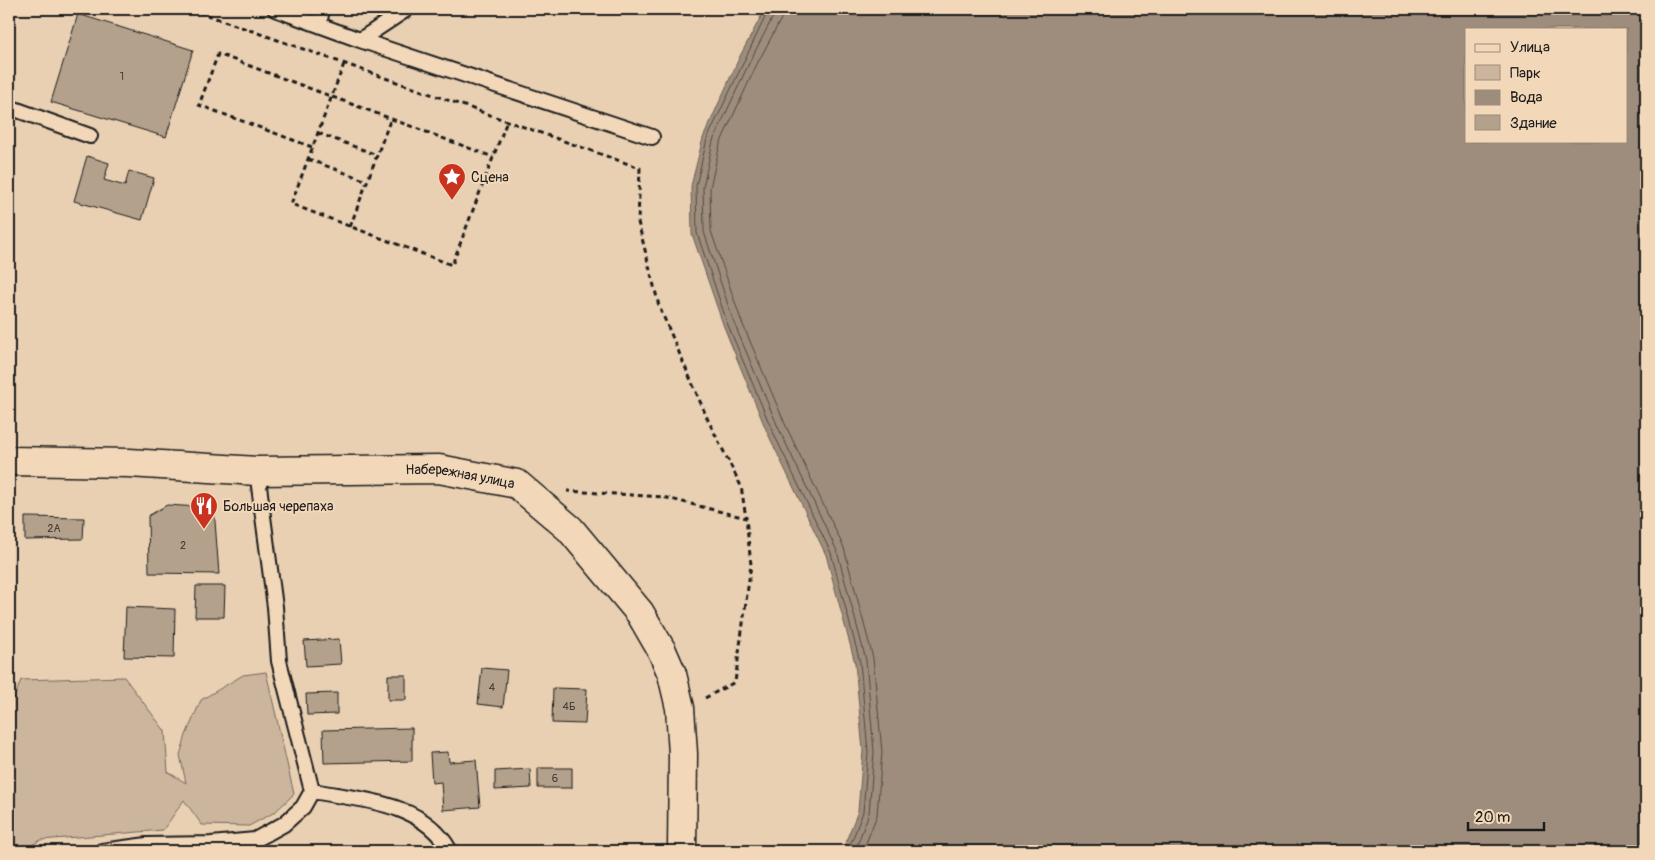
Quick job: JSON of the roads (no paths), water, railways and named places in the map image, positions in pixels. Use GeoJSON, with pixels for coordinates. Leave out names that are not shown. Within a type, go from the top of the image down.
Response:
{"type":"FeatureCollection","features":[{"type":"Feature","properties":{"kind":"street","name":"Набережная улица"},"geometry":{"type":"LineString","coordinates":[[9,461],[129,463],[257,471],[439,469],[518,484],[570,529],[640,613],[672,674],[680,708],[683,754],[682,851]]}},
{"type":"Feature","properties":{"kind":"lane"},"geometry":{"type":"LineString","coordinates":[[275,9],[360,40],[652,137]]}},
{"type":"Feature","properties":{"kind":"lane"},"geometry":{"type":"LineString","coordinates":[[319,25],[322,9]]}},
{"type":"Feature","properties":{"kind":"lane"},"geometry":{"type":"LineString","coordinates":[[360,40],[408,9]]}},
{"type":"Feature","properties":{"kind":"lane"},"geometry":{"type":"LineString","coordinates":[[9,107],[90,136]]}},
{"type":"Feature","properties":{"kind":"lane"},"geometry":{"type":"LineString","coordinates":[[102,851],[147,845],[211,844],[254,840],[284,824],[303,807],[312,791],[279,661],[275,607],[257,471]]}},
{"type":"Feature","properties":{"kind":"lane"},"geometry":{"type":"LineString","coordinates":[[312,791],[394,806],[425,822],[444,840],[450,851]]}},
{"type":"Feature","properties":{"kind":"water"},"geometry":{"type":"Polygon","coordinates":[[[765,9],[1646,9],[1646,851],[842,851],[858,811],[863,751],[855,663],[826,555],[767,432],[724,327],[692,234],[691,186],[703,138],[740,56],[765,9]]]}},
{"type":"Feature","properties":{"kind":"place","name":"Сцена"},"geometry":{"type":"Point","coordinates":[452,201]}},
{"type":"Feature","properties":{"kind":"place","name":"Большая черепаха"},"geometry":{"type":"Point","coordinates":[204,530]}}]}
